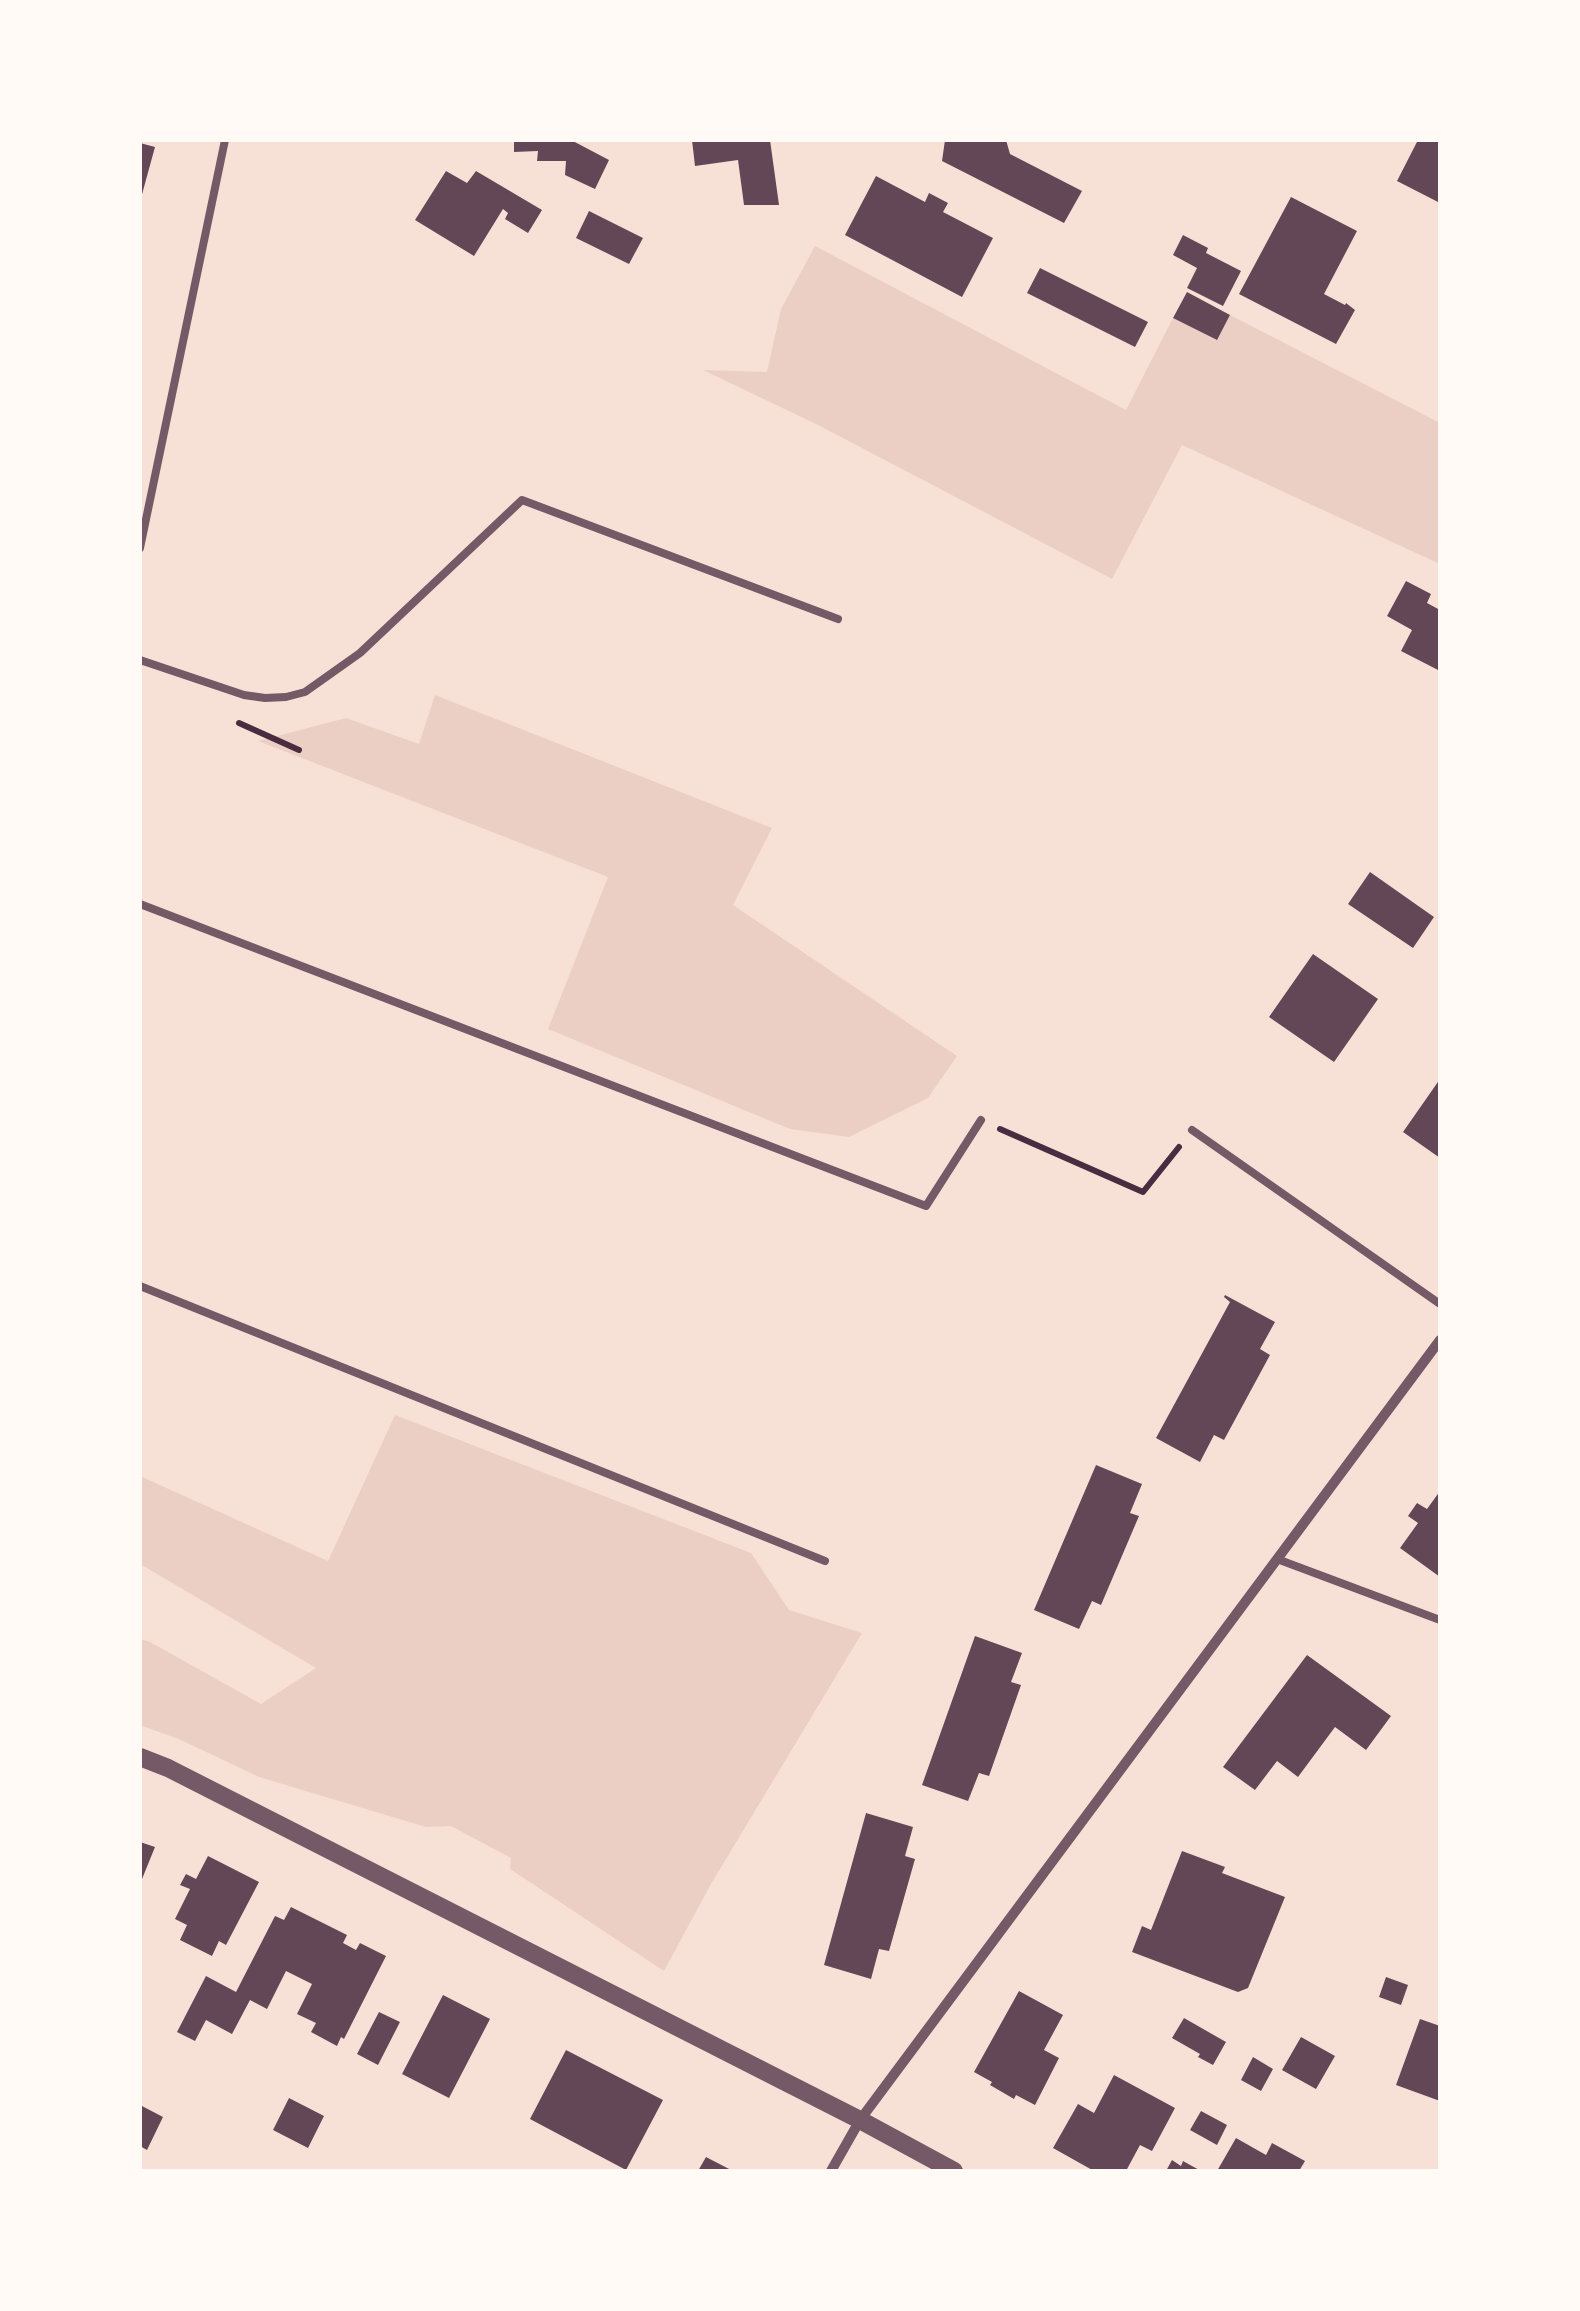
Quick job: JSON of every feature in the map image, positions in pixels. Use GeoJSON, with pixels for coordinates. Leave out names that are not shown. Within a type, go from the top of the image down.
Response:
{"type":"FeatureCollection","features":[{"type":"Feature","properties":{"kind":"street"},"geometry":{"type":"LineString","coordinates":[[831,2171],[860,2120],[1440,1340]]}},
{"type":"Feature","properties":{"kind":"street"},"geometry":{"type":"LineString","coordinates":[[140,1757],[954,2171]]}},
{"type":"Feature","properties":{"kind":"lane"},"geometry":{"type":"LineString","coordinates":[[140,548],[226,140]]}},
{"type":"Feature","properties":{"kind":"lane"},"geometry":{"type":"LineString","coordinates":[[140,660],[264,698],[305,692],[360,653],[522,500],[838,619]]}},
{"type":"Feature","properties":{"kind":"lane"},"geometry":{"type":"LineString","coordinates":[[140,904],[926,1206],[981,1120]]}},
{"type":"Feature","properties":{"kind":"lane"},"geometry":{"type":"LineString","coordinates":[[1192,1130],[1440,1304]]}},
{"type":"Feature","properties":{"kind":"lane"},"geometry":{"type":"LineString","coordinates":[[140,1286],[825,1562]]}},
{"type":"Feature","properties":{"kind":"lane"},"geometry":{"type":"LineString","coordinates":[[1277,1559],[1440,1620]]}},
{"type":"Feature","properties":{"kind":"path"},"geometry":{"type":"LineString","coordinates":[[981,1120],[1143,1192],[1192,1130]]}},
{"type":"Feature","properties":{"kind":"shaded area"},"geometry":{"type":"Polygon","coordinates":[[[815,246],[1126,410],[1173,318],[1216,340],[1230,315],[1440,423],[1440,564],[1182,445],[1112,579],[818,425],[703,370],[767,372],[781,309],[815,246]]]}},
{"type":"Feature","properties":{"kind":"shaded area"},"geometry":{"type":"Polygon","coordinates":[[[435,695],[772,828],[733,905],[957,1056],[928,1098],[849,1137],[790,1129],[548,1029],[608,877],[258,741],[346,718],[419,744],[435,695]]]}},
{"type":"Feature","properties":{"kind":"shaded area"},"geometry":{"type":"Polygon","coordinates":[[[395,1415],[751,1553],[789,1610],[862,1633],[711,1884],[664,1971],[510,1869],[511,1858],[451,1826],[426,1827],[259,1777],[140,1725],[140,1639],[261,1704],[316,1668],[140,1564],[140,1476],[328,1561],[395,1415]]]}},
{"type":"Feature","properties":{"kind":"building"},"geometry":{"type":"Polygon","coordinates":[[[514,140],[571,140],[609,160],[595,189],[565,175],[566,161],[537,161],[538,151],[514,152],[514,140]]]}},
{"type":"Feature","properties":{"kind":"building"},"geometry":{"type":"Polygon","coordinates":[[[692,140],[770,140],[779,205],[744,205],[738,160],[695,166],[692,140]]]}},
{"type":"Feature","properties":{"kind":"building"},"geometry":{"type":"Polygon","coordinates":[[[945,140],[1006,140],[1010,154],[1082,191],[1064,223],[942,161],[945,140]]]}},
{"type":"Feature","properties":{"kind":"building"},"geometry":{"type":"Polygon","coordinates":[[[1418,140],[1440,140],[1440,203],[1397,181],[1418,140]]]}},
{"type":"Feature","properties":{"kind":"building"},"geometry":{"type":"Polygon","coordinates":[[[140,143],[155,147],[141,198],[140,198],[140,143]]]}},
{"type":"Feature","properties":{"kind":"building"},"geometry":{"type":"Polygon","coordinates":[[[446,171],[467,183],[476,171],[542,210],[528,233],[505,219],[508,213],[503,209],[474,256],[415,220],[446,171]]]}},
{"type":"Feature","properties":{"kind":"building"},"geometry":{"type":"Polygon","coordinates":[[[876,176],[925,202],[929,193],[948,203],[943,212],[993,238],[962,297],[845,235],[876,176]]]}},
{"type":"Feature","properties":{"kind":"building"},"geometry":{"type":"Polygon","coordinates":[[[1291,197],[1357,231],[1324,294],[1355,310],[1336,344],[1239,294],[1291,197]]]}},
{"type":"Feature","properties":{"kind":"building"},"geometry":{"type":"Polygon","coordinates":[[[589,211],[643,238],[629,264],[576,238],[589,211]]]}},
{"type":"Feature","properties":{"kind":"building"},"geometry":{"type":"Polygon","coordinates":[[[1183,235],[1208,248],[1206,253],[1241,271],[1223,306],[1187,288],[1197,268],[1173,255],[1183,235]]]}},
{"type":"Feature","properties":{"kind":"building"},"geometry":{"type":"Polygon","coordinates":[[[1040,268],[1148,322],[1135,347],[1027,293],[1040,268]]]}},
{"type":"Feature","properties":{"kind":"building"},"geometry":{"type":"Polygon","coordinates":[[[1187,292],[1230,315],[1217,340],[1173,318],[1187,292]]]}},
{"type":"Feature","properties":{"kind":"building"},"geometry":{"type":"Polygon","coordinates":[[[1406,581],[1431,594],[1427,603],[1440,610],[1440,671],[1401,651],[1412,630],[1387,616],[1406,581]]]}},
{"type":"Feature","properties":{"kind":"building"},"geometry":{"type":"Polygon","coordinates":[[[1370,872],[1434,917],[1413,948],[1348,904],[1370,872]]]}},
{"type":"Feature","properties":{"kind":"building"},"geometry":{"type":"Polygon","coordinates":[[[1313,954],[1378,999],[1334,1062],[1269,1017],[1313,954]]]}},
{"type":"Feature","properties":{"kind":"building"},"geometry":{"type":"Polygon","coordinates":[[[1440,1079],[1440,1158],[1403,1132],[1440,1079]]]}},
{"type":"Feature","properties":{"kind":"building"},"geometry":{"type":"Polygon","coordinates":[[[1225,1295],[1275,1322],[1260,1349],[1270,1355],[1224,1440],[1214,1435],[1200,1462],[1156,1438],[1230,1302],[1225,1295]]]}},
{"type":"Feature","properties":{"kind":"building"},"geometry":{"type":"Polygon","coordinates":[[[1096,1465],[1142,1484],[1130,1513],[1139,1516],[1101,1605],[1092,1601],[1079,1629],[1034,1610],[1096,1465]]]}},
{"type":"Feature","properties":{"kind":"building"},"geometry":{"type":"Polygon","coordinates":[[[1440,1491],[1440,1577],[1400,1548],[1418,1523],[1408,1516],[1417,1503],[1427,1509],[1440,1491]]]}},
{"type":"Feature","properties":{"kind":"building"},"geometry":{"type":"Polygon","coordinates":[[[975,1636],[1022,1653],[1011,1682],[1021,1685],[989,1776],[979,1773],[968,1801],[922,1785],[975,1636]]]}},
{"type":"Feature","properties":{"kind":"building"},"geometry":{"type":"Polygon","coordinates":[[[1307,1655],[1391,1716],[1366,1750],[1335,1727],[1298,1777],[1277,1761],[1255,1790],[1223,1767],[1307,1655]]]}},
{"type":"Feature","properties":{"kind":"building"},"geometry":{"type":"Polygon","coordinates":[[[866,1813],[913,1827],[905,1856],[915,1859],[889,1951],[879,1949],[871,1979],[824,1965],[866,1813]]]}},
{"type":"Feature","properties":{"kind":"building"},"geometry":{"type":"Polygon","coordinates":[[[140,1842],[155,1847],[140,1884],[140,1842]]]}},
{"type":"Feature","properties":{"kind":"building"},"geometry":{"type":"Polygon","coordinates":[[[1182,1851],[1225,1867],[1222,1873],[1285,1897],[1248,1988],[1238,1992],[1132,1952],[1142,1926],[1151,1930],[1182,1851]]]}},
{"type":"Feature","properties":{"kind":"building"},"geometry":{"type":"Polygon","coordinates":[[[208,1856],[259,1882],[226,1945],[219,1941],[212,1956],[180,1940],[187,1925],[175,1919],[190,1889],[180,1885],[186,1874],[196,1879],[208,1856]]]}},
{"type":"Feature","properties":{"kind":"building"},"geometry":{"type":"Polygon","coordinates":[[[291,1907],[347,1935],[343,1943],[356,1950],[360,1943],[386,1956],[344,2039],[341,2037],[337,2046],[311,2032],[316,2023],[297,2014],[312,1984],[286,1971],[267,2009],[250,2000],[232,2034],[206,2020],[195,2041],[177,2032],[206,1976],[236,1992],[275,1916],[284,1920],[291,1907]]]}},
{"type":"Feature","properties":{"kind":"building"},"geometry":{"type":"Polygon","coordinates":[[[1386,1977],[1408,1985],[1401,2005],[1379,1997],[1386,1977]]]}},
{"type":"Feature","properties":{"kind":"building"},"geometry":{"type":"Polygon","coordinates":[[[1019,1991],[1063,2015],[1044,2050],[1059,2058],[1035,2105],[1016,2095],[1014,2099],[974,2072],[1019,1991]]]}},
{"type":"Feature","properties":{"kind":"building"},"geometry":{"type":"Polygon","coordinates":[[[443,1995],[490,2019],[449,2098],[402,2074],[443,1995]]]}},
{"type":"Feature","properties":{"kind":"building"},"geometry":{"type":"Polygon","coordinates":[[[379,2012],[400,2022],[378,2065],[357,2054],[379,2012]]]}},
{"type":"Feature","properties":{"kind":"building"},"geometry":{"type":"Polygon","coordinates":[[[1184,2018],[1226,2042],[1213,2065],[1172,2038],[1184,2018]]]}},
{"type":"Feature","properties":{"kind":"building"},"geometry":{"type":"Polygon","coordinates":[[[1420,2019],[1440,2026],[1440,2101],[1396,2085],[1420,2019]]]}},
{"type":"Feature","properties":{"kind":"building"},"geometry":{"type":"Polygon","coordinates":[[[1301,2037],[1335,2056],[1316,2089],[1282,2070],[1301,2037]]]}},
{"type":"Feature","properties":{"kind":"building"},"geometry":{"type":"Polygon","coordinates":[[[566,2050],[663,2100],[626,2170],[530,2119],[566,2050]]]}},
{"type":"Feature","properties":{"kind":"building"},"geometry":{"type":"Polygon","coordinates":[[[1253,2057],[1273,2069],[1261,2091],[1241,2080],[1253,2057]]]}},
{"type":"Feature","properties":{"kind":"building"},"geometry":{"type":"Polygon","coordinates":[[[1114,2075],[1175,2108],[1152,2151],[1140,2145],[1126,2171],[1094,2171],[1053,2148],[1078,2104],[1094,2113],[1114,2075]]]}},
{"type":"Feature","properties":{"kind":"building"},"geometry":{"type":"Polygon","coordinates":[[[289,2098],[324,2116],[308,2148],[273,2130],[289,2098]]]}},
{"type":"Feature","properties":{"kind":"building"},"geometry":{"type":"Polygon","coordinates":[[[140,2105],[163,2117],[147,2150],[140,2146],[140,2105]]]}},
{"type":"Feature","properties":{"kind":"building"},"geometry":{"type":"Polygon","coordinates":[[[1201,2111],[1227,2125],[1217,2145],[1190,2130],[1201,2111]]]}},
{"type":"Feature","properties":{"kind":"building"},"geometry":{"type":"Polygon","coordinates":[[[1236,2138],[1266,2155],[1272,2143],[1305,2161],[1299,2171],[1217,2171],[1236,2138]]]}},
{"type":"Feature","properties":{"kind":"building"},"geometry":{"type":"Polygon","coordinates":[[[706,2157],[733,2171],[698,2171],[706,2157]]]}},
{"type":"Feature","properties":{"kind":"building"},"geometry":{"type":"Polygon","coordinates":[[[1172,2160],[1181,2166],[1183,2161],[1201,2171],[1166,2171],[1172,2160]]]}}]}
